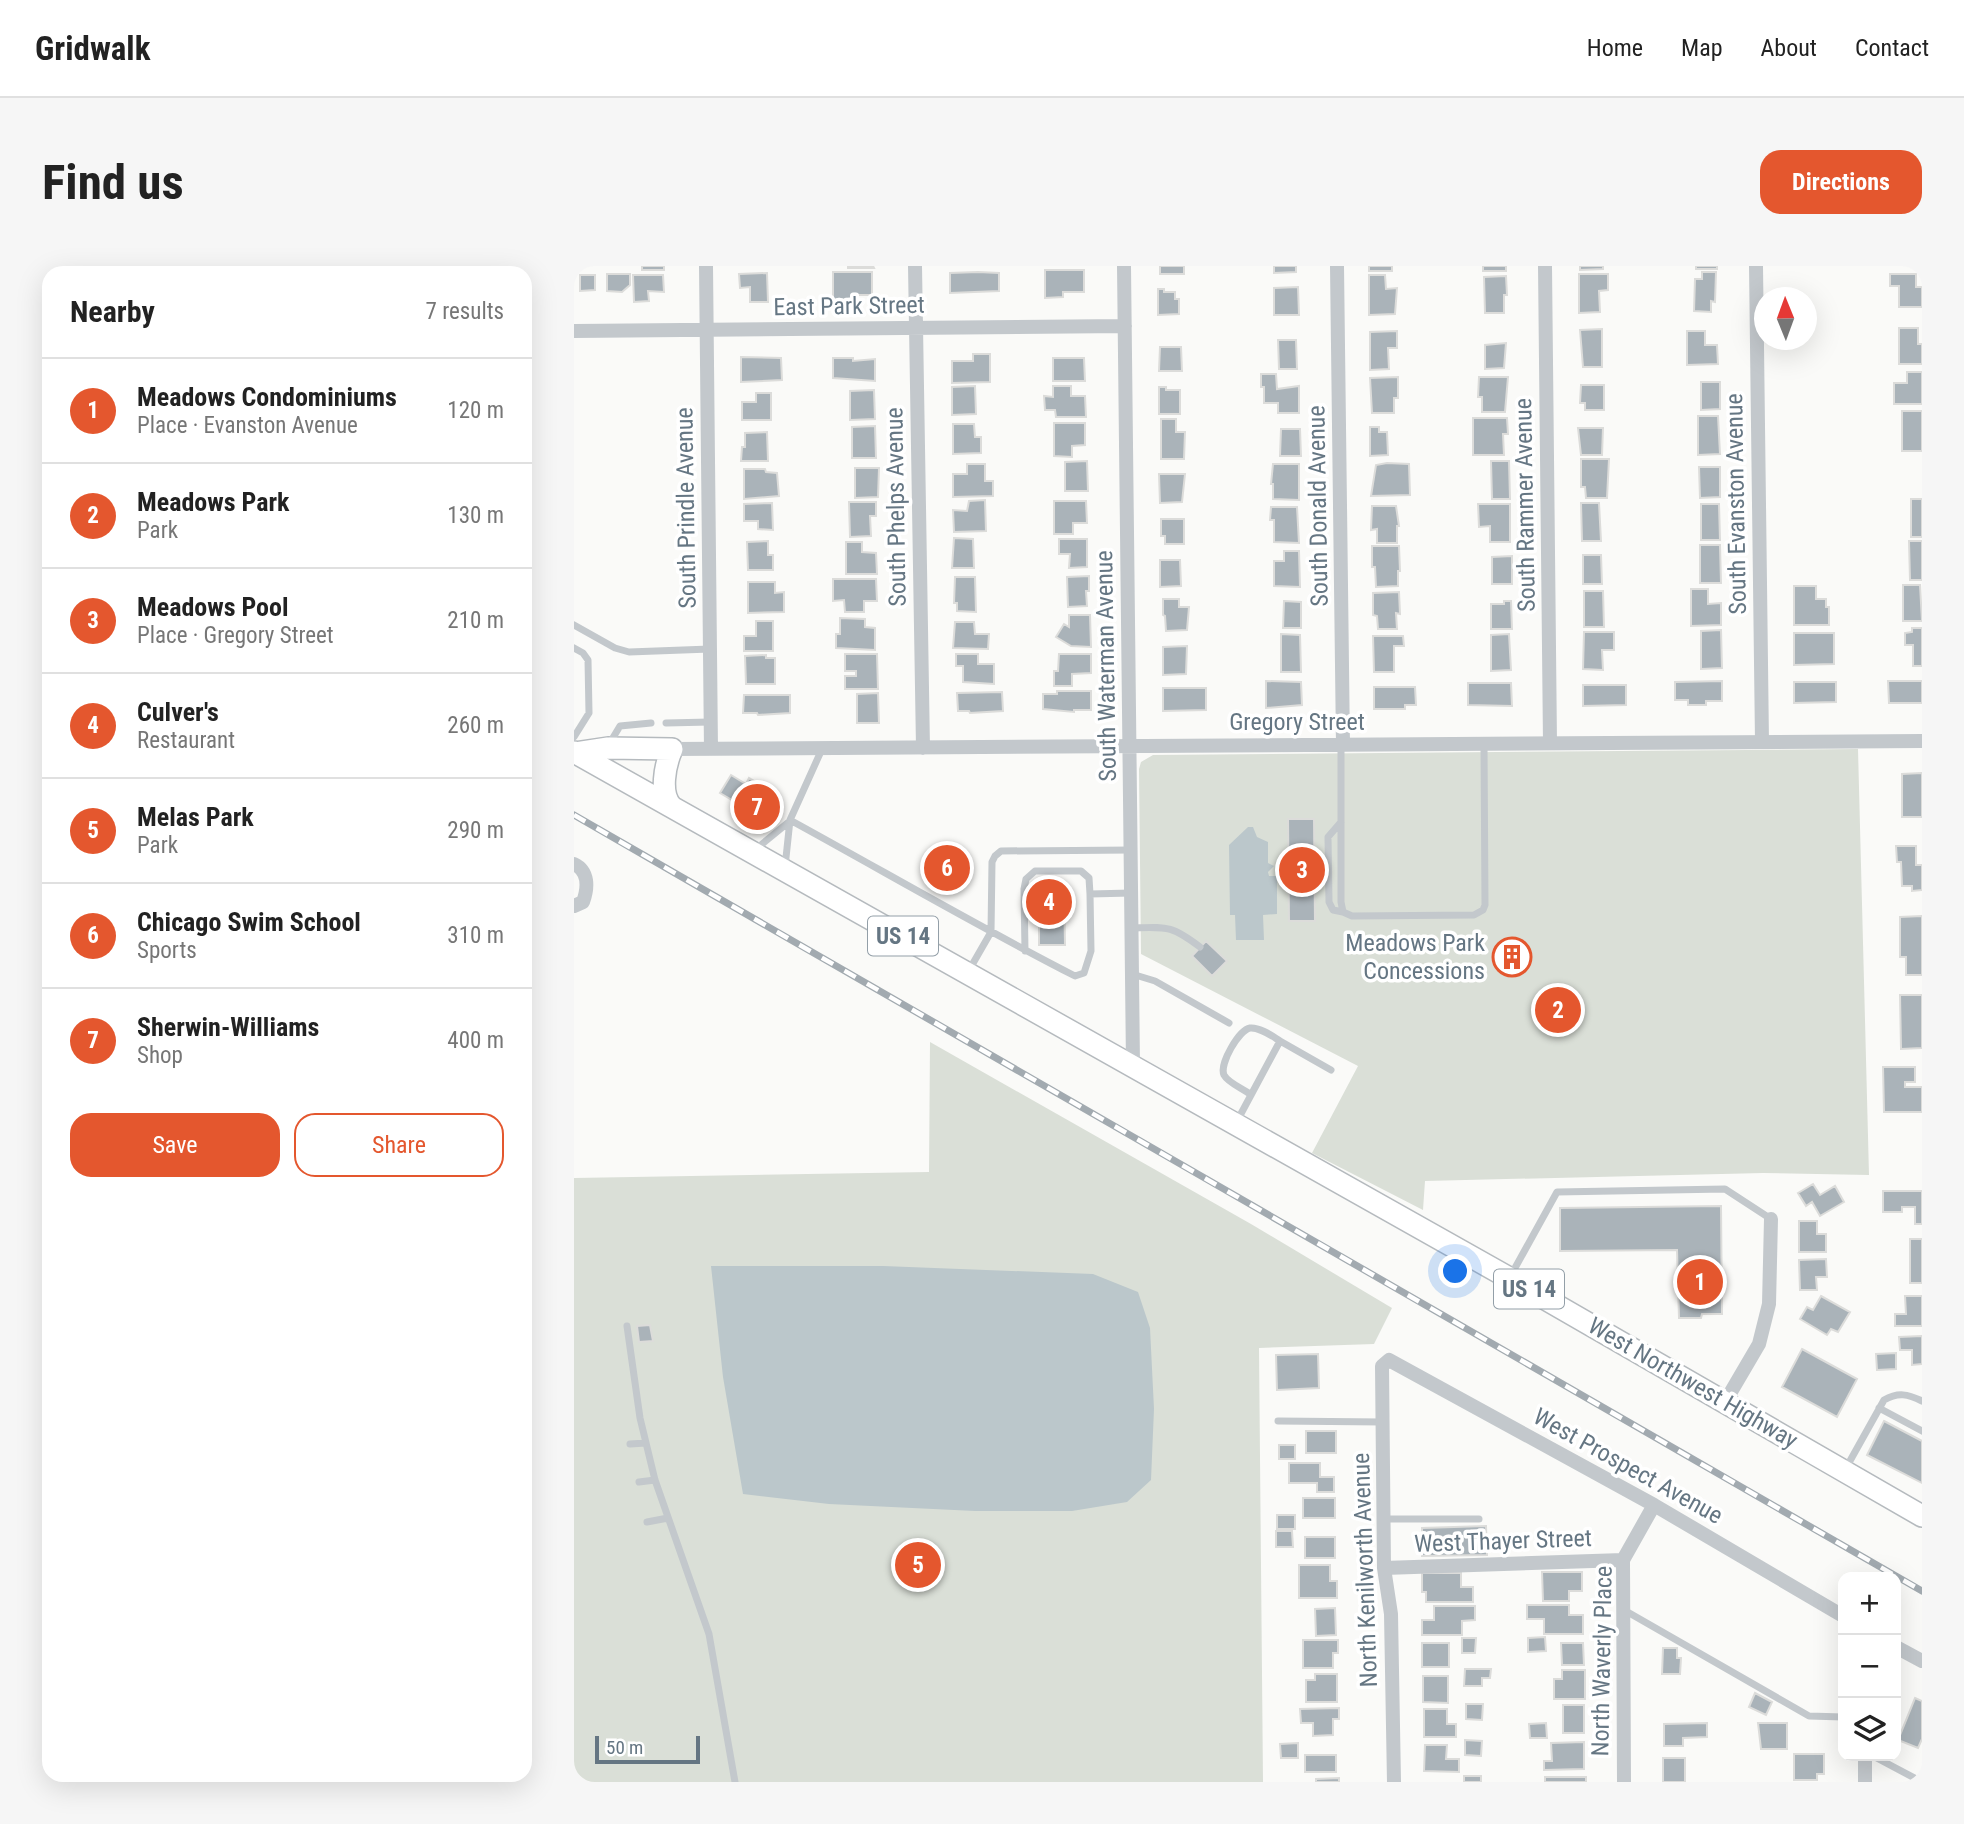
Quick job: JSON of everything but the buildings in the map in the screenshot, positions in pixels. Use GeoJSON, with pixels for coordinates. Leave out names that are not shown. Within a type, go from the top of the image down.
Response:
{"type":"FeatureCollection","features":[{"type":"Feature","properties":{"kind":"main road"},"geometry":{"type":"LineString","coordinates":[[574,747],[672,749],[665,789],[667,801],[672,807]]}},
{"type":"Feature","properties":{"kind":"main road","name":"US 14"},"geometry":{"type":"LineString","coordinates":[[574,747],[672,807],[1133,1066]]}},
{"type":"Feature","properties":{"kind":"main road","name":"West Northwest Highway"},"geometry":{"type":"LineString","coordinates":[[1133,1066],[1509,1278],[1922,1516]]}},
{"type":"Feature","properties":{"kind":"street","name":"South Prindle Avenue"},"geometry":{"type":"LineString","coordinates":[[706,266],[711,749]]}},
{"type":"Feature","properties":{"kind":"street","name":"South Phelps Avenue"},"geometry":{"type":"LineString","coordinates":[[915,266],[923,748]]}},
{"type":"Feature","properties":{"kind":"street","name":"South Waterman Avenue"},"geometry":{"type":"LineString","coordinates":[[1124,266],[1133,1066]]}},
{"type":"Feature","properties":{"kind":"street","name":"South Donald Avenue"},"geometry":{"type":"LineString","coordinates":[[1338,266],[1342,745]]}},
{"type":"Feature","properties":{"kind":"street","name":"South Rammer Avenue"},"geometry":{"type":"LineString","coordinates":[[1545,266],[1550,743]]}},
{"type":"Feature","properties":{"kind":"street","name":"South Evanston Avenue"},"geometry":{"type":"LineString","coordinates":[[1756,266],[1762,742]]}},
{"type":"Feature","properties":{"kind":"street","name":"East Park Street"},"geometry":{"type":"LineString","coordinates":[[574,331],[1125,326]]}},
{"type":"Feature","properties":{"kind":"street","name":"Gregory Street"},"geometry":{"type":"LineString","coordinates":[[672,749],[1922,741]]}},
{"type":"Feature","properties":{"kind":"street"},"geometry":{"type":"LineString","coordinates":[[574,864],[580,867],[585,876],[586,892],[583,902],[574,906]]}},
{"type":"Feature","properties":{"kind":"street"},"geometry":{"type":"LineString","coordinates":[[1725,1402],[1759,1345],[1769,1304],[1771,1219]]}},
{"type":"Feature","properties":{"kind":"street","name":"North Kenilworth Avenue"},"geometry":{"type":"LineString","coordinates":[[1389,1360],[1382,1366],[1382,1422],[1384,1568],[1391,1614],[1394,1782]]}},
{"type":"Feature","properties":{"kind":"street","name":"West Prospect Avenue"},"geometry":{"type":"LineString","coordinates":[[1389,1360],[1654,1505],[1838,1613]]}},
{"type":"Feature","properties":{"kind":"street","name":"North Waverly Place"},"geometry":{"type":"LineString","coordinates":[[1624,1782],[1623,1560],[1654,1505]]}},
{"type":"Feature","properties":{"kind":"street","name":"West Thayer Street"},"geometry":{"type":"LineString","coordinates":[[1384,1568],[1623,1560]]}},
{"type":"Feature","properties":{"kind":"street"},"geometry":{"type":"LineString","coordinates":[[1901,1655],[1922,1661]]}},
{"type":"Feature","properties":{"kind":"street"},"geometry":{"type":"LineString","coordinates":[[1865,1761],[1865,1782]]}},
{"type":"Feature","properties":{"kind":"lane"},"geometry":{"type":"LineString","coordinates":[[574,625],[615,648],[629,652],[710,649]]}},
{"type":"Feature","properties":{"kind":"lane"},"geometry":{"type":"LineString","coordinates":[[574,648],[588,660],[589,713],[574,747]]}},
{"type":"Feature","properties":{"kind":"lane"},"geometry":{"type":"LineString","coordinates":[[666,723],[711,722]]}},
{"type":"Feature","properties":{"kind":"lane"},"geometry":{"type":"LineString","coordinates":[[608,748],[620,726],[651,723]]}},
{"type":"Feature","properties":{"kind":"lane"},"geometry":{"type":"LineString","coordinates":[[1341,822],[1328,837],[1329,902],[1333,910],[1352,916],[1474,915],[1483,910],[1484,744]]}},
{"type":"Feature","properties":{"kind":"lane"},"geometry":{"type":"LineString","coordinates":[[1342,745],[1343,912]]}},
{"type":"Feature","properties":{"kind":"lane"},"geometry":{"type":"LineString","coordinates":[[784,869],[790,820],[822,748]]}},
{"type":"Feature","properties":{"kind":"lane"},"geometry":{"type":"LineString","coordinates":[[753,852],[790,820]]}},
{"type":"Feature","properties":{"kind":"lane"},"geometry":{"type":"LineString","coordinates":[[790,820],[1025,951],[1075,976],[1084,973],[1091,951],[1089,878],[1081,871],[1035,871],[1026,879],[1025,951]]}},
{"type":"Feature","properties":{"kind":"lane"},"geometry":{"type":"LineString","coordinates":[[967,972],[991,932],[992,862],[1001,851],[1131,850]]}},
{"type":"Feature","properties":{"kind":"lane"},"geometry":{"type":"LineString","coordinates":[[1090,894],[1131,893]]}},
{"type":"Feature","properties":{"kind":"lane"},"geometry":{"type":"LineString","coordinates":[[1132,928],[1178,930],[1200,947]]}},
{"type":"Feature","properties":{"kind":"lane"},"geometry":{"type":"LineString","coordinates":[[1132,974],[1155,981],[1229,1023]]}},
{"type":"Feature","properties":{"kind":"lane"},"geometry":{"type":"LineString","coordinates":[[1251,1094],[1225,1077],[1223,1070],[1240,1033],[1247,1028],[1257,1028],[1331,1070]]}},
{"type":"Feature","properties":{"kind":"lane"},"geometry":{"type":"LineString","coordinates":[[1236,1123],[1280,1041]]}},
{"type":"Feature","properties":{"kind":"lane"},"geometry":{"type":"LineString","coordinates":[[1509,1278],[1556,1192],[1726,1189],[1771,1219]]}},
{"type":"Feature","properties":{"kind":"lane"},"geometry":{"type":"LineString","coordinates":[[627,1326],[640,1418],[655,1480],[709,1634],[735,1782]]}},
{"type":"Feature","properties":{"kind":"lane"},"geometry":{"type":"LineString","coordinates":[[1845,1470],[1884,1400],[1893,1395],[1908,1394],[1922,1401]]}},
{"type":"Feature","properties":{"kind":"lane"},"geometry":{"type":"LineString","coordinates":[[1879,1408],[1922,1431]]}},
{"type":"Feature","properties":{"kind":"lane"},"geometry":{"type":"LineString","coordinates":[[1278,1421],[1382,1422]]}},
{"type":"Feature","properties":{"kind":"lane"},"geometry":{"type":"LineString","coordinates":[[630,1444],[646,1443]]}},
{"type":"Feature","properties":{"kind":"lane"},"geometry":{"type":"LineString","coordinates":[[639,1482],[655,1480]]}},
{"type":"Feature","properties":{"kind":"lane"},"geometry":{"type":"LineString","coordinates":[[647,1522],[668,1518]]}},
{"type":"Feature","properties":{"kind":"lane"},"geometry":{"type":"LineString","coordinates":[[1384,1519],[1479,1519]]}},
{"type":"Feature","properties":{"kind":"lane"},"geometry":{"type":"LineString","coordinates":[[1623,1609],[1809,1716],[1838,1717]]}},
{"type":"Feature","properties":{"kind":"lane"},"geometry":{"type":"LineString","coordinates":[[1882,1761],[1922,1782]]}},
{"type":"Feature","properties":{"kind":"shaded area"},"geometry":{"type":"Polygon","coordinates":[[[1858,749],[1869,1175],[1763,1173],[1425,1181],[1423,1210],[1312,1153],[1358,1066],[1141,954],[1139,769],[1141,762],[1153,755],[1858,749]]]}},
{"type":"Feature","properties":{"kind":"shaded area"},"geometry":{"type":"Polygon","coordinates":[[[1248,827],[1253,827],[1257,837],[1268,842],[1268,863],[1274,866],[1268,872],[1269,876],[1277,876],[1277,914],[1263,915],[1264,940],[1236,940],[1235,915],[1230,915],[1229,845],[1248,827]]]}},
{"type":"Feature","properties":{"kind":"shaded area"},"geometry":{"type":"Polygon","coordinates":[[[930,1042],[1251,1224],[1392,1308],[1374,1344],[1259,1348],[1263,1782],[574,1782],[574,1178],[929,1172],[930,1042]]]}},
{"type":"Feature","properties":{"kind":"shaded area"},"geometry":{"type":"Polygon","coordinates":[[[711,1266],[883,1266],[1093,1274],[1138,1292],[1150,1328],[1154,1409],[1151,1480],[1127,1502],[1072,1511],[975,1511],[829,1504],[743,1494],[723,1377],[711,1266]]]}},
{"type":"Feature","properties":{"kind":"railway"},"geometry":{"type":"LineString","coordinates":[[574,815],[1922,1591]]}},
{"type":"Feature","properties":{"kind":"place","name":"Sherwin-Williams"},"geometry":{"type":"Point","coordinates":[757,807]}},
{"type":"Feature","properties":{"kind":"place","name":"Chicago Swim School"},"geometry":{"type":"Point","coordinates":[947,868]}},
{"type":"Feature","properties":{"kind":"place","name":"Meadows Pool"},"geometry":{"type":"Point","coordinates":[1302,870]}},
{"type":"Feature","properties":{"kind":"place","name":"Culver's"},"geometry":{"type":"Point","coordinates":[1049,902]}},
{"type":"Feature","properties":{"kind":"place","name":"Meadows Park Concessions"},"geometry":{"type":"Point","coordinates":[1512,957]}},
{"type":"Feature","properties":{"kind":"place","name":"Meadows Park"},"geometry":{"type":"Point","coordinates":[1558,1010]}},
{"type":"Feature","properties":{"kind":"place","name":"Meadows Condominiums"},"geometry":{"type":"Point","coordinates":[1700,1282]}},
{"type":"Feature","properties":{"kind":"place","name":"Melas Park"},"geometry":{"type":"Point","coordinates":[918,1565]}}]}
